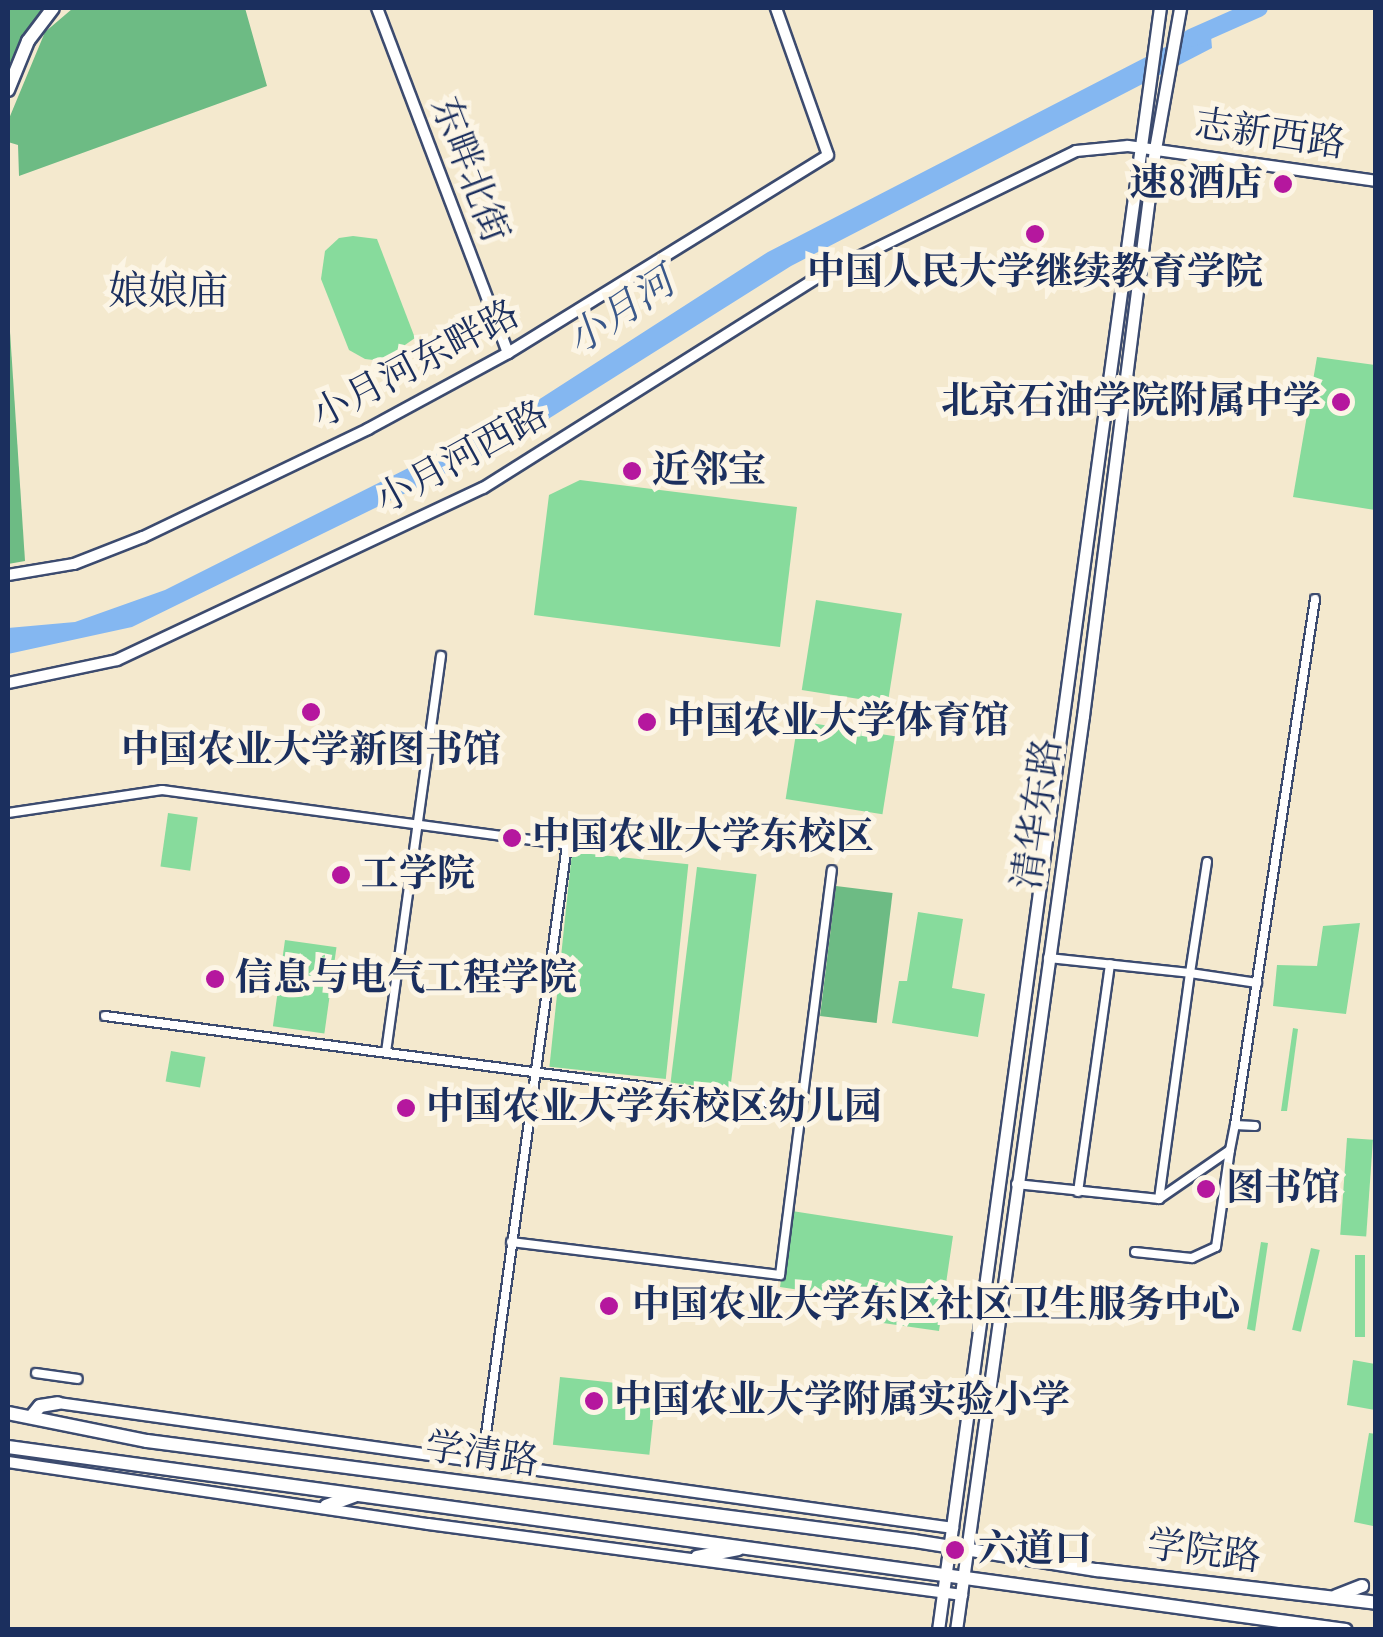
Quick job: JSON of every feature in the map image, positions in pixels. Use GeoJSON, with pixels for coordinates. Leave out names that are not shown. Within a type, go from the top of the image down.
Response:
{"type":"FeatureCollection","features":[{"type":"Feature","properties":{"kind":"main road"},"geometry":{"type":"LineString","coordinates":[[8,90],[28,41],[53,8]]}},
{"type":"Feature","properties":{"kind":"main road","name":"清华东路"},"geometry":{"type":"LineString","coordinates":[[938,1630],[1088,511],[1160,8]]}},
{"type":"Feature","properties":{"kind":"main road","name":"清华东路"},"geometry":{"type":"LineString","coordinates":[[956,1630],[1110,514],[1155,150],[1179,9]]}},
{"type":"Feature","properties":{"kind":"main road"},"geometry":{"type":"LineString","coordinates":[[1088,511],[1110,514]]}},
{"type":"Feature","properties":{"kind":"main road"},"geometry":{"type":"LineString","coordinates":[[31,1417],[40,1406],[58,1403]]}},
{"type":"Feature","properties":{"kind":"main road","name":"学清路"},"geometry":{"type":"LineString","coordinates":[[8,1413],[147,1441],[966,1551]]}},
{"type":"Feature","properties":{"kind":"main road","name":"学清路"},"geometry":{"type":"LineString","coordinates":[[8,1447],[946,1575]]}},
{"type":"Feature","properties":{"kind":"main road"},"geometry":{"type":"LineString","coordinates":[[326,1506],[356,1495]]}},
{"type":"Feature","properties":{"kind":"main road"},"geometry":{"type":"LineString","coordinates":[[697,1557],[743,1548]]}},
{"type":"Feature","properties":{"kind":"main road","name":"学院路"},"geometry":{"type":"LineString","coordinates":[[966,1551],[1376,1602]]}},
{"type":"Feature","properties":{"kind":"main road","name":"学院路"},"geometry":{"type":"LineString","coordinates":[[946,1575],[1346,1630]]}},
{"type":"Feature","properties":{"kind":"main road"},"geometry":{"type":"LineString","coordinates":[[1332,1598],[1362,1586]]}},
{"type":"Feature","properties":{"kind":"main road"},"geometry":{"type":"LineString","coordinates":[[1242,1617],[1270,1630]]}},
{"type":"Feature","properties":{"kind":"street","name":"东畔北街"},"geometry":{"type":"LineString","coordinates":[[377,8],[508,353]]}},
{"type":"Feature","properties":{"kind":"street","name":"小月河东畔路"},"geometry":{"type":"LineString","coordinates":[[8,575],[74,564],[368,429],[508,353],[828,155],[776,8]]}},
{"type":"Feature","properties":{"kind":"street","name":"小月河西路"},"geometry":{"type":"LineString","coordinates":[[8,683],[117,660],[484,488],[820,276],[1076,151],[1111,145],[1155,150]]}},
{"type":"Feature","properties":{"kind":"street","name":"志新西路"},"geometry":{"type":"LineString","coordinates":[[1155,150],[1376,181]]}},
{"type":"Feature","properties":{"kind":"street"},"geometry":{"type":"LineString","coordinates":[[1135,1252],[1192,1258],[1216,1247],[1315,598]]}},
{"type":"Feature","properties":{"kind":"street"},"geometry":{"type":"LineString","coordinates":[[386,1052],[440,656]]}},
{"type":"Feature","properties":{"kind":"street"},"geometry":{"type":"LineString","coordinates":[[8,813],[162,790],[566,845],[486,1434]]}},
{"type":"Feature","properties":{"kind":"street"},"geometry":{"type":"LineString","coordinates":[[1159,1199],[1207,862]]}},
{"type":"Feature","properties":{"kind":"street"},"geometry":{"type":"LineString","coordinates":[[511,1242],[780,1275],[832,870]]}},
{"type":"Feature","properties":{"kind":"street"},"geometry":{"type":"LineString","coordinates":[[1047,958],[1257,984]]}},
{"type":"Feature","properties":{"kind":"street"},"geometry":{"type":"LineString","coordinates":[[1078,1192],[1110,964]]}},
{"type":"Feature","properties":{"kind":"street"},"geometry":{"type":"LineString","coordinates":[[106,1016],[800,1106]]}},
{"type":"Feature","properties":{"kind":"street"},"geometry":{"type":"LineString","coordinates":[[1235,1125],[1255,1126]]}},
{"type":"Feature","properties":{"kind":"street"},"geometry":{"type":"LineString","coordinates":[[1016,1184],[1159,1199],[1230,1150]]}},
{"type":"Feature","properties":{"kind":"street"},"geometry":{"type":"LineString","coordinates":[[36,1373],[78,1379]]}},
{"type":"Feature","properties":{"kind":"street","name":"学清路"},"geometry":{"type":"LineString","coordinates":[[58,1403],[953,1528]]}},
{"type":"Feature","properties":{"kind":"street","name":"学清路"},"geometry":{"type":"LineString","coordinates":[[8,1462],[428,1524],[962,1595]]}},
{"type":"Feature","properties":{"kind":"green space"},"geometry":{"type":"Polygon","coordinates":[[[8,8],[43,8],[8,66],[8,8]]]}},
{"type":"Feature","properties":{"kind":"green space"},"geometry":{"type":"Polygon","coordinates":[[[245,8],[267,86],[19,176],[18,145],[8,142],[8,121],[45,32],[72,9],[245,8]]]}},
{"type":"Feature","properties":{"kind":"green space"},"geometry":{"type":"Polygon","coordinates":[[[339,238],[377,239],[415,338],[382,361],[365,359],[349,350],[321,279],[325,251],[339,238]]]}},
{"type":"Feature","properties":{"kind":"green space"},"geometry":{"type":"Polygon","coordinates":[[[8,301],[25,561],[8,564],[8,301]]]}},
{"type":"Feature","properties":{"kind":"green space","name":"北京石油学院附属中学"},"geometry":{"type":"Polygon","coordinates":[[[1317,357],[1375,365],[1375,510],[1293,497],[1317,357]]]}},
{"type":"Feature","properties":{"kind":"green space"},"geometry":{"type":"Polygon","coordinates":[[[580,480],[797,507],[780,647],[534,615],[549,495],[580,480]]]}},
{"type":"Feature","properties":{"kind":"green space"},"geometry":{"type":"Polygon","coordinates":[[[816,600],[902,614],[888,703],[802,690],[816,600]]]}},
{"type":"Feature","properties":{"kind":"green space"},"geometry":{"type":"Polygon","coordinates":[[[798,721],[895,736],[882,814],[786,799],[798,721]]]}},
{"type":"Feature","properties":{"kind":"green space"},"geometry":{"type":"Polygon","coordinates":[[[168,813],[198,817],[190,871],[160,866],[168,813]]]}},
{"type":"Feature","properties":{"kind":"green space"},"geometry":{"type":"Polygon","coordinates":[[[572,852],[688,864],[666,1079],[549,1067],[572,852]]]}},
{"type":"Feature","properties":{"kind":"green space"},"geometry":{"type":"Polygon","coordinates":[[[697,867],[757,874],[730,1090],[671,1082],[697,867]]]}},
{"type":"Feature","properties":{"kind":"green space"},"geometry":{"type":"Polygon","coordinates":[[[836,886],[893,893],[877,1023],[820,1016],[836,886]]]}},
{"type":"Feature","properties":{"kind":"green space"},"geometry":{"type":"Polygon","coordinates":[[[918,912],[963,919],[952,988],[985,994],[978,1037],[892,1023],[899,981],[907,981],[918,912]]]}},
{"type":"Feature","properties":{"kind":"green space"},"geometry":{"type":"Polygon","coordinates":[[[1360,923],[1346,1014],[1273,1006],[1277,965],[1317,966],[1323,926],[1360,923]]]}},
{"type":"Feature","properties":{"kind":"green space"},"geometry":{"type":"Polygon","coordinates":[[[285,940],[336,947],[324,1033],[273,1026],[285,940]]]}},
{"type":"Feature","properties":{"kind":"green space"},"geometry":{"type":"Polygon","coordinates":[[[1293,1028],[1298,1029],[1287,1111],[1281,1111],[1293,1028]]]}},
{"type":"Feature","properties":{"kind":"green space"},"geometry":{"type":"Polygon","coordinates":[[[171,1051],[205,1057],[200,1088],[166,1082],[171,1051]]]}},
{"type":"Feature","properties":{"kind":"green space"},"geometry":{"type":"Polygon","coordinates":[[[1347,1138],[1373,1140],[1366,1237],[1340,1235],[1347,1138]]]}},
{"type":"Feature","properties":{"kind":"green space"},"geometry":{"type":"Polygon","coordinates":[[[792,1211],[953,1236],[939,1331],[876,1322],[878,1302],[780,1287],[792,1211]]]}},
{"type":"Feature","properties":{"kind":"green space"},"geometry":{"type":"Polygon","coordinates":[[[1261,1242],[1268,1243],[1255,1331],[1247,1329],[1261,1242]]]}},
{"type":"Feature","properties":{"kind":"green space"},"geometry":{"type":"Polygon","coordinates":[[[1311,1248],[1320,1250],[1301,1332],[1292,1330],[1311,1248]]]}},
{"type":"Feature","properties":{"kind":"green space"},"geometry":{"type":"Polygon","coordinates":[[[1355,1255],[1365,1255],[1365,1337],[1355,1337],[1355,1255]]]}},
{"type":"Feature","properties":{"kind":"green space"},"geometry":{"type":"Polygon","coordinates":[[[1353,1360],[1375,1364],[1375,1410],[1347,1405],[1353,1360]]]}},
{"type":"Feature","properties":{"kind":"green space"},"geometry":{"type":"Polygon","coordinates":[[[560,1377],[656,1387],[649,1455],[553,1445],[560,1377]]]}},
{"type":"Feature","properties":{"kind":"green space"},"geometry":{"type":"Polygon","coordinates":[[[1369,1433],[1376,1434],[1373,1526],[1354,1522],[1369,1433]]]}},
{"type":"Feature","properties":{"kind":"water"},"geometry":{"type":"Polygon","coordinates":[[[1210,24],[1212,48],[791,266],[518,438],[132,627],[8,654],[8,628],[75,622],[165,590],[518,413],[768,252],[1210,24]]]}},
{"type":"Feature","properties":{"kind":"waterway","name":"小月河"},"geometry":{"type":"LineString","coordinates":[[1191,38],[1259,8]]}},
{"type":"Feature","properties":{"kind":"place","name":"速8酒店"},"geometry":{"type":"Point","coordinates":[1283,184]}},
{"type":"Feature","properties":{"kind":"place","name":"中国人民大学继续教育学院"},"geometry":{"type":"Point","coordinates":[1035,234]}},
{"type":"Feature","properties":{"kind":"place","name":"北京石油学院附属中学"},"geometry":{"type":"Point","coordinates":[1341,402]}},
{"type":"Feature","properties":{"kind":"place","name":"近邻宝"},"geometry":{"type":"Point","coordinates":[632,471]}},
{"type":"Feature","properties":{"kind":"place","name":"中国农业大学新图书馆"},"geometry":{"type":"Point","coordinates":[311,712]}},
{"type":"Feature","properties":{"kind":"place","name":"中国农业大学体育馆"},"geometry":{"type":"Point","coordinates":[647,722]}},
{"type":"Feature","properties":{"kind":"place","name":"中国农业大学东校区"},"geometry":{"type":"Point","coordinates":[512,838]}},
{"type":"Feature","properties":{"kind":"place","name":"工学院"},"geometry":{"type":"Point","coordinates":[341,875]}},
{"type":"Feature","properties":{"kind":"place","name":"信息与电气工程学院"},"geometry":{"type":"Point","coordinates":[215,979]}},
{"type":"Feature","properties":{"kind":"place","name":"中国农业大学东校区幼儿园"},"geometry":{"type":"Point","coordinates":[406,1108]}},
{"type":"Feature","properties":{"kind":"place","name":"图书馆"},"geometry":{"type":"Point","coordinates":[1206,1189]}},
{"type":"Feature","properties":{"kind":"place","name":"中国农业大学东区社区卫生服务中心"},"geometry":{"type":"Point","coordinates":[609,1306]}},
{"type":"Feature","properties":{"kind":"place","name":"中国农业大学附属实验小学"},"geometry":{"type":"Point","coordinates":[594,1401]}},
{"type":"Feature","properties":{"kind":"place","name":"六道口"},"geometry":{"type":"Point","coordinates":[955,1550]}},
{"type":"Feature","properties":{"kind":"district","name":"娘娘庙"},"geometry":{"type":"Point","coordinates":[168,292]}}]}
